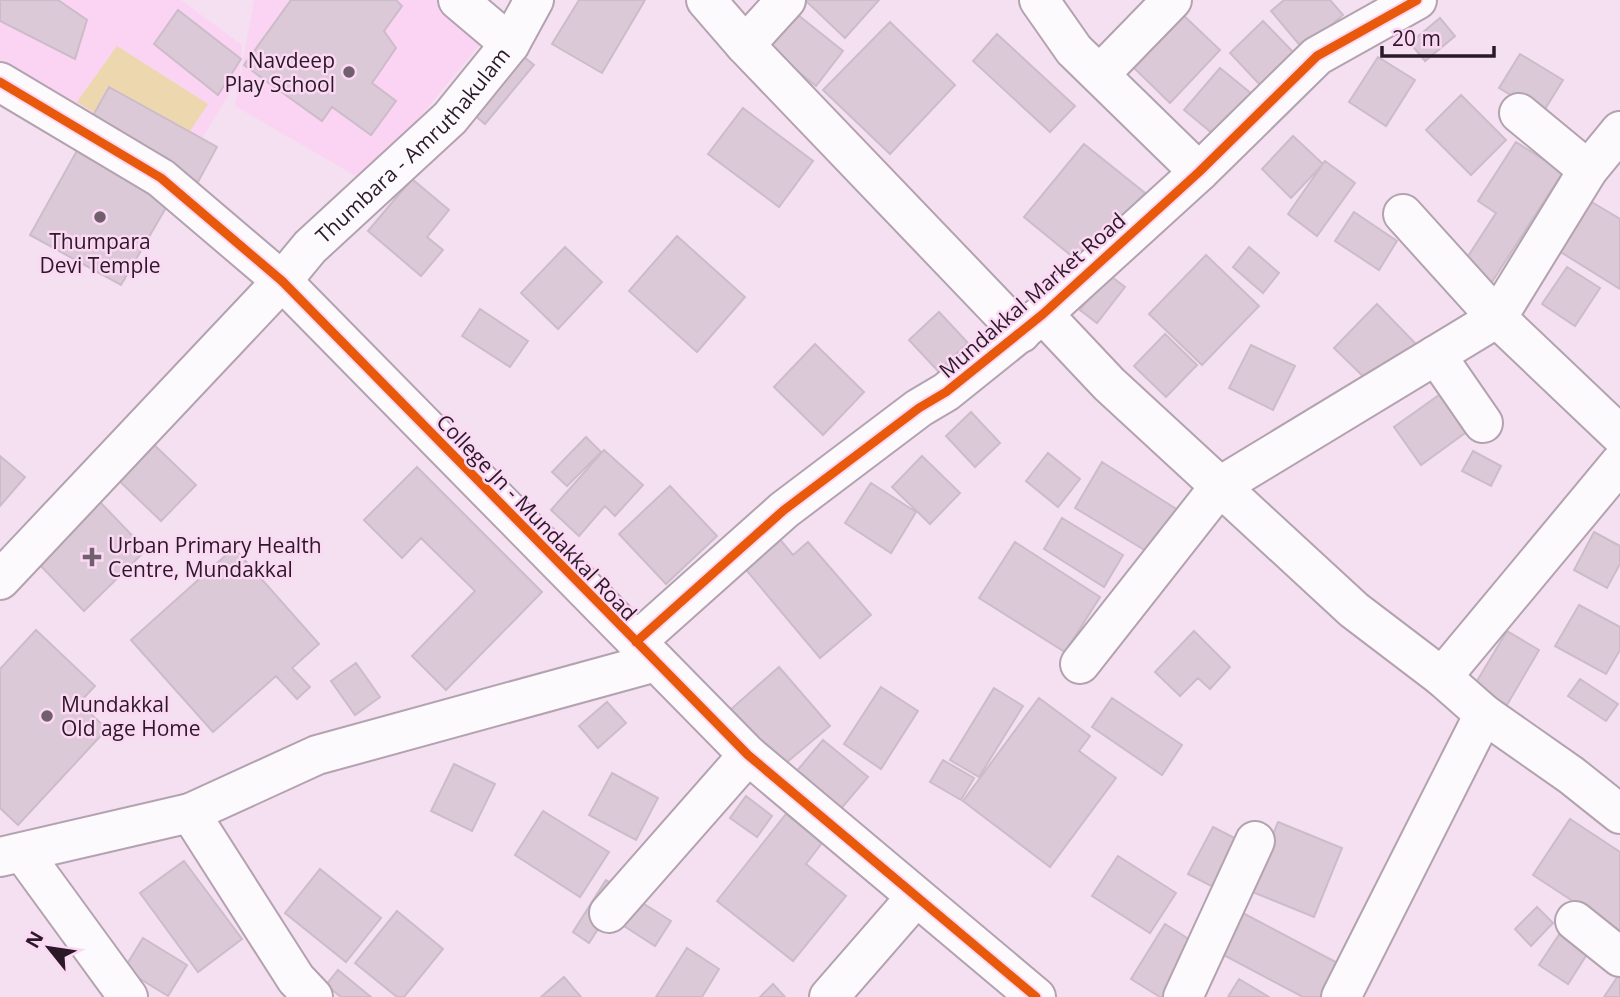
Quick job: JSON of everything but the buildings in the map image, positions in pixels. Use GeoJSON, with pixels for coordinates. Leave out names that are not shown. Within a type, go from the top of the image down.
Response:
{"type":"FeatureCollection","features":[{"type":"Feature","properties":{"kind":"street"},"geometry":{"type":"LineString","coordinates":[[458,0],[510,44]]}},
{"type":"Feature","properties":{"kind":"street","name":"Thumbara - Amruthakulam"},"geometry":{"type":"LineString","coordinates":[[0,580],[282,281],[310,247],[450,118],[510,44],[534,0]]}},
{"type":"Feature","properties":{"kind":"street"},"geometry":{"type":"LineString","coordinates":[[706,0],[745,45],[1032,324],[1109,384],[1354,610],[1442,677],[1484,714],[1571,775],[1620,814]]}},
{"type":"Feature","properties":{"kind":"street"},"geometry":{"type":"LineString","coordinates":[[745,45],[786,0]]}},
{"type":"Feature","properties":{"kind":"street"},"geometry":{"type":"LineString","coordinates":[[1040,0],[1074,50],[1199,172]]}},
{"type":"Feature","properties":{"kind":"street"},"geometry":{"type":"LineString","coordinates":[[1100,74],[1172,0]]}},
{"type":"Feature","properties":{"kind":"street","name":"Mundakkal Market Road"},"geometry":{"type":"LineString","coordinates":[[646,652],[784,510],[919,408],[946,392],[1032,324],[1199,172],[1317,56],[1417,0]]}},
{"type":"Feature","properties":{"kind":"street","name":"College Jn - Mundakkal Road"},"geometry":{"type":"LineString","coordinates":[[0,82],[161,178],[282,281],[748,755],[1036,997]]}},
{"type":"Feature","properties":{"kind":"street"},"geometry":{"type":"LineString","coordinates":[[1519,113],[1588,170]]}},
{"type":"Feature","properties":{"kind":"street"},"geometry":{"type":"LineString","coordinates":[[1080,663],[1220,486],[1497,318],[1588,170],[1620,131]]}},
{"type":"Feature","properties":{"kind":"street"},"geometry":{"type":"LineString","coordinates":[[1403,214],[1497,318],[1620,435]]}},
{"type":"Feature","properties":{"kind":"street"},"geometry":{"type":"LineString","coordinates":[[1436,355],[1483,423]]}},
{"type":"Feature","properties":{"kind":"street"},"geometry":{"type":"LineString","coordinates":[[1442,677],[1620,463]]}},
{"type":"Feature","properties":{"kind":"street"},"geometry":{"type":"LineString","coordinates":[[128,997],[12,855],[190,813],[317,755],[646,652]]}},
{"type":"Feature","properties":{"kind":"street"},"geometry":{"type":"LineString","coordinates":[[1341,997],[1484,714]]}},
{"type":"Feature","properties":{"kind":"street"},"geometry":{"type":"LineString","coordinates":[[609,913],[748,755]]}},
{"type":"Feature","properties":{"kind":"street"},"geometry":{"type":"LineString","coordinates":[[190,813],[296,979],[313,997]]}},
{"type":"Feature","properties":{"kind":"street"},"geometry":{"type":"LineString","coordinates":[[1183,997],[1255,841]]}},
{"type":"Feature","properties":{"kind":"street"},"geometry":{"type":"LineString","coordinates":[[829,997],[916,897]]}},
{"type":"Feature","properties":{"kind":"street"},"geometry":{"type":"LineString","coordinates":[[1575,921],[1620,957]]}},
{"type":"Feature","properties":{"kind":"shaded area"},"geometry":{"type":"Polygon","coordinates":[[[0,0],[181,0],[242,45],[239,78],[177,179],[0,70],[0,0]]]}},
{"type":"Feature","properties":{"kind":"shaded area","name":"Navdeep Play School"},"geometry":{"type":"Polygon","coordinates":[[[254,0],[443,0],[486,37],[366,182],[235,106],[254,0]]]}},
{"type":"Feature","properties":{"kind":"shaded area"},"geometry":{"type":"Polygon","coordinates":[[[117,46],[208,104],[170,161],[77,102],[117,46]]]}},
{"type":"Feature","properties":{"kind":"cycle path"},"geometry":{"type":"LineString","coordinates":[[636,642],[784,510],[919,408],[946,392],[1043,314],[1199,172],[1317,56],[1417,0]]}},
{"type":"Feature","properties":{"kind":"cycle path"},"geometry":{"type":"LineString","coordinates":[[0,82],[161,178],[282,281],[748,755],[1036,997]]}},
{"type":"Feature","properties":{"kind":"place","name":"Navdeep Play School"},"geometry":{"type":"Point","coordinates":[349,72]}},
{"type":"Feature","properties":{"kind":"place","name":"Thumpara Devi Temple"},"geometry":{"type":"Point","coordinates":[100,217]}},
{"type":"Feature","properties":{"kind":"place","name":"Urban Primary Health Centre, Mundakkal"},"geometry":{"type":"Point","coordinates":[92,557]}},
{"type":"Feature","properties":{"kind":"place","name":"Mundakkal Old age Home"},"geometry":{"type":"Point","coordinates":[47,716]}}]}
